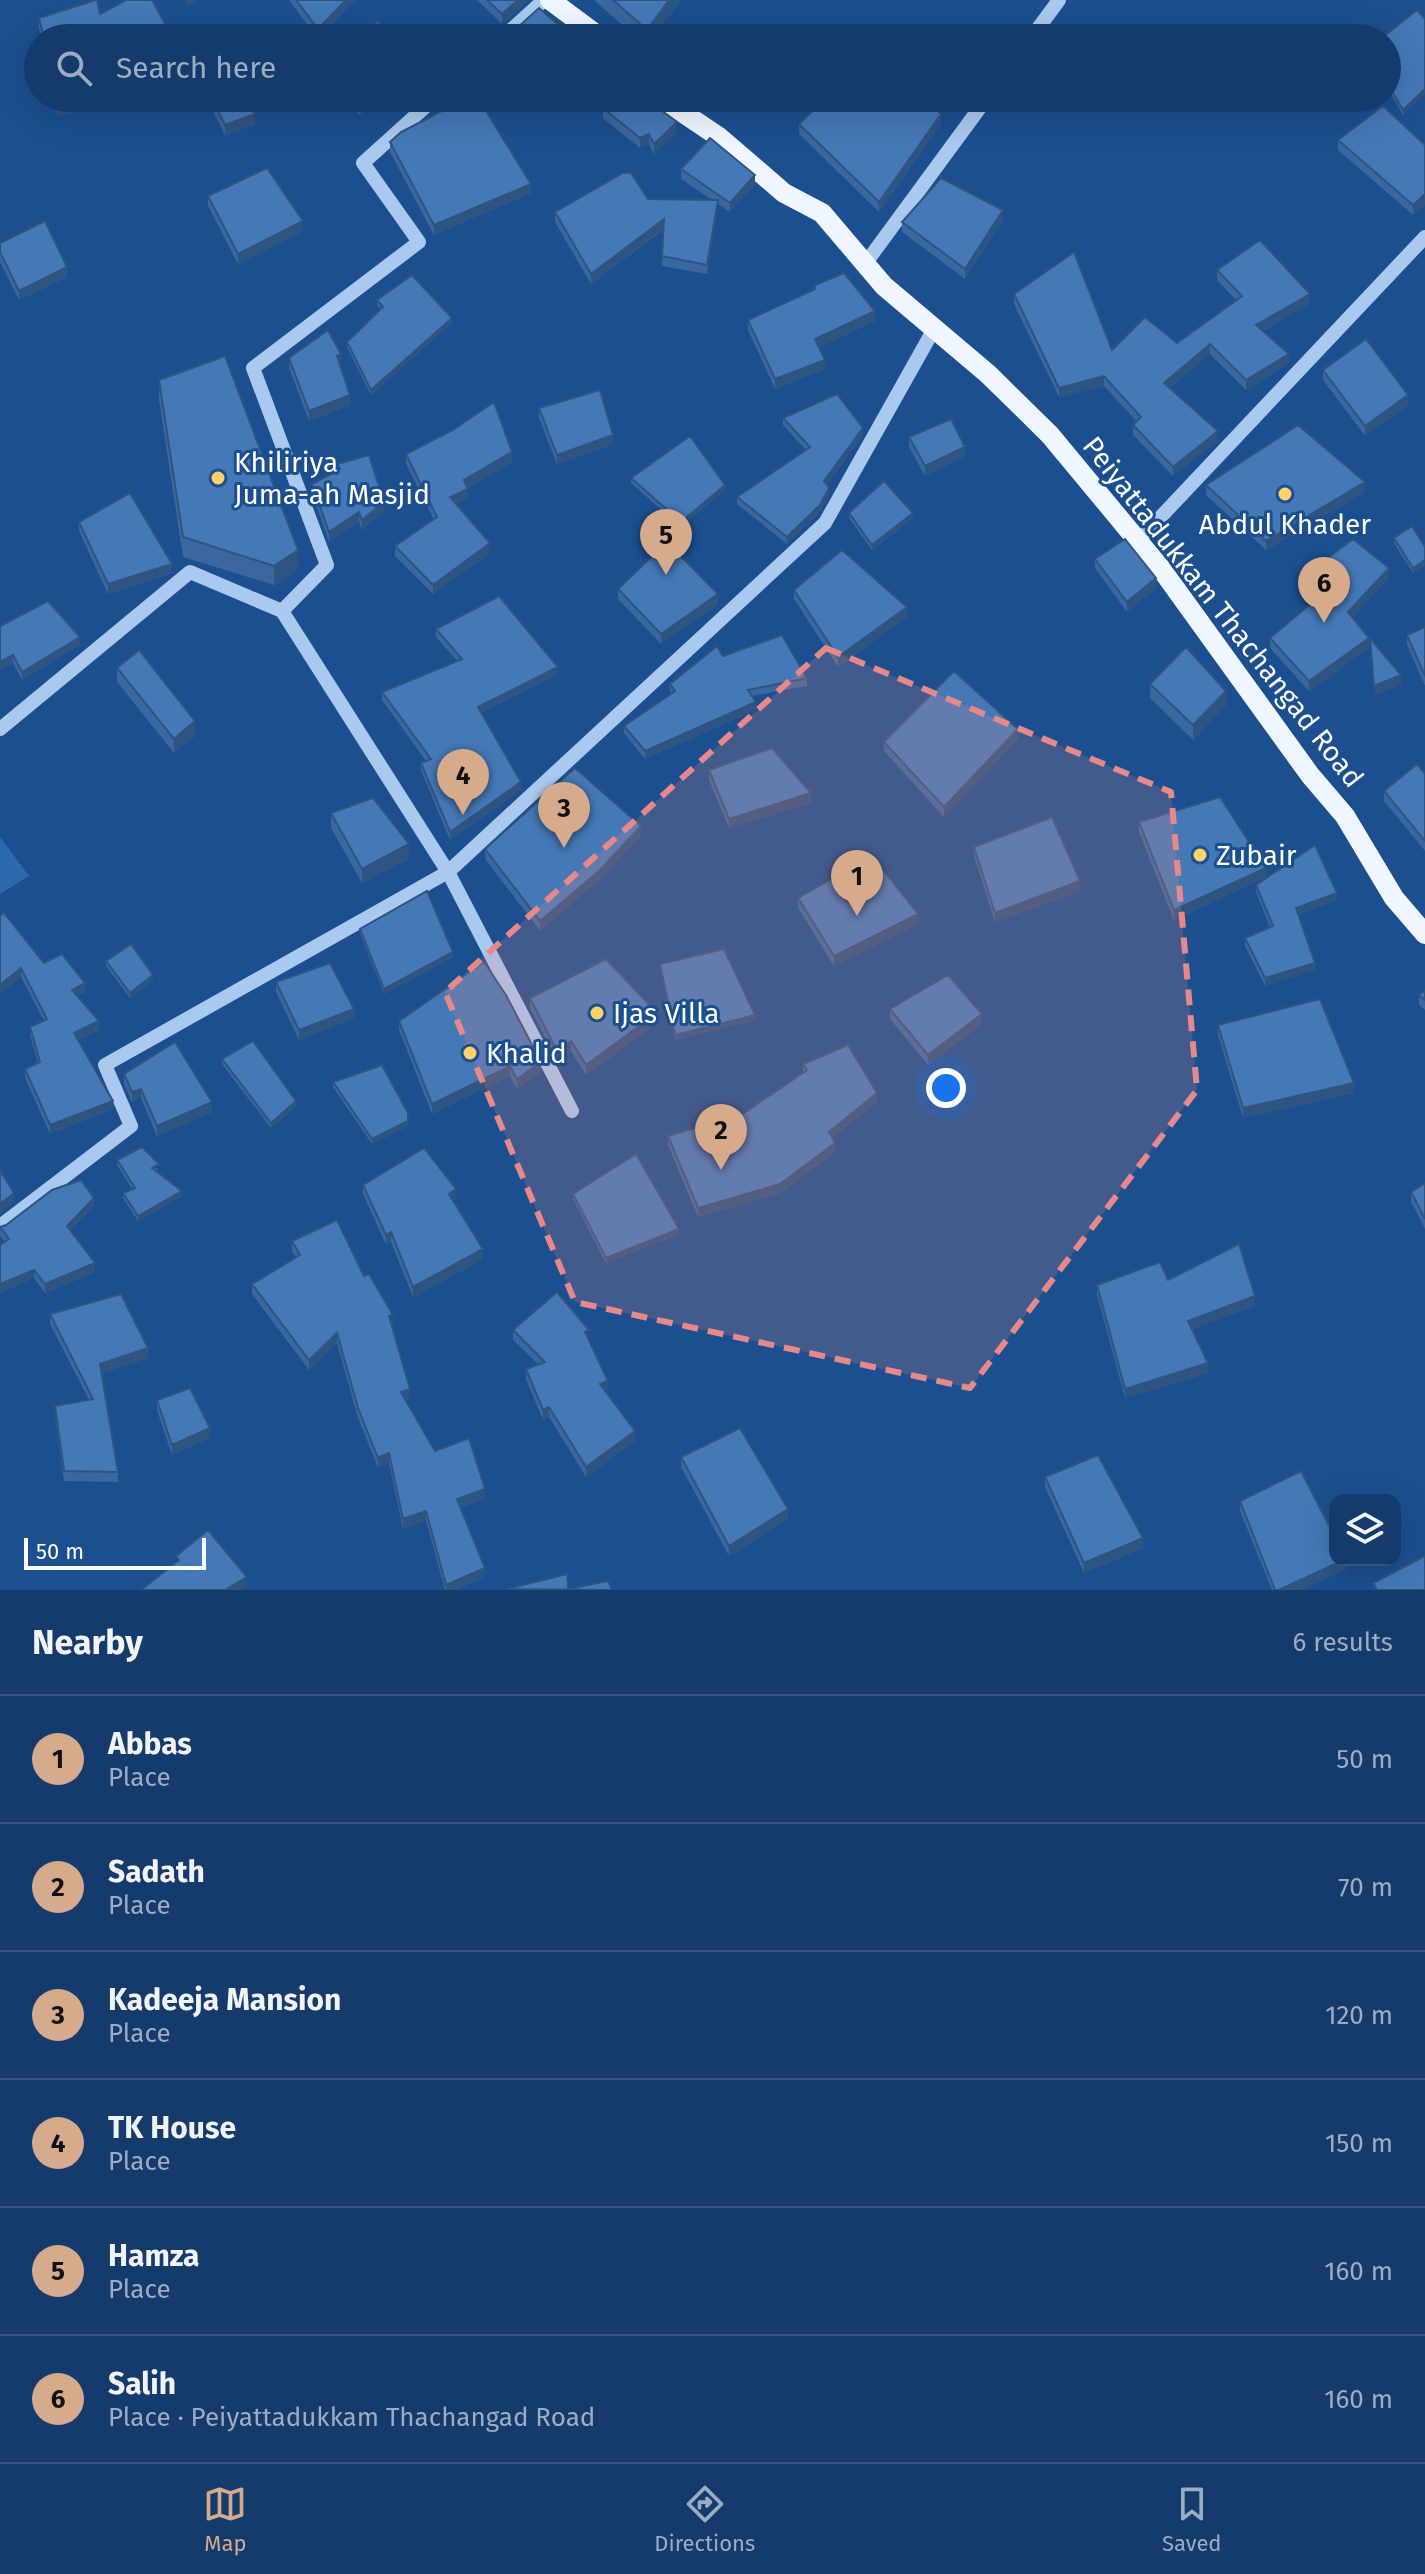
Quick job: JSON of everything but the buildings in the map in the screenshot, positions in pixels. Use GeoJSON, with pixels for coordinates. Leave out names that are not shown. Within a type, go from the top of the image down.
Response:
{"type":"FeatureCollection","features":[{"type":"Feature","properties":{"kind":"main road"},"geometry":{"type":"LineString","coordinates":[[550,0],[582,24]]}},
{"type":"Feature","properties":{"kind":"main road","name":"Peiyattadukkam Thachangad Road"},"geometry":{"type":"LineString","coordinates":[[682,112],[719,137],[784,193],[822,213],[884,286],[988,374],[1050,435],[1162,570],[1310,775],[1345,816],[1394,898],[1425,934]]}},
{"type":"Feature","properties":{"kind":"street"},"geometry":{"type":"LineString","coordinates":[[517,24],[544,0]]}},
{"type":"Feature","properties":{"kind":"street"},"geometry":{"type":"LineString","coordinates":[[1041,24],[1059,0]]}},
{"type":"Feature","properties":{"kind":"street"},"geometry":{"type":"LineString","coordinates":[[282,611],[327,565],[253,368],[419,242],[363,163],[419,112]]}},
{"type":"Feature","properties":{"kind":"street"},"geometry":{"type":"LineString","coordinates":[[865,264],[977,112]]}},
{"type":"Feature","properties":{"kind":"street"},"geometry":{"type":"LineString","coordinates":[[1137,542],[1425,237]]}},
{"type":"Feature","properties":{"kind":"street"},"geometry":{"type":"LineString","coordinates":[[0,1226],[131,1126],[105,1065],[448,872],[825,523],[934,329]]}},
{"type":"Feature","properties":{"kind":"street"},"geometry":{"type":"LineString","coordinates":[[0,729],[190,572],[282,611],[448,872],[572,1111]]}},
{"type":"Feature","properties":{"kind":"highlighted area"},"geometry":{"type":"Polygon","coordinates":[[[826,648],[1171,792],[1197,1090],[970,1388],[575,1302],[445,992],[826,648]]]}},
{"type":"Feature","properties":{"kind":"shaded area"},"geometry":{"type":"Polygon","coordinates":[[[0,837],[29,876],[0,894],[0,837]]]}},
{"type":"Feature","properties":{"kind":"place","name":"Khiliriya Juma-ah Masjid"},"geometry":{"type":"Point","coordinates":[218,478]}},
{"type":"Feature","properties":{"kind":"place","name":"Abdul Khader"},"geometry":{"type":"Point","coordinates":[1285,494]}},
{"type":"Feature","properties":{"kind":"place","name":"Hamza"},"geometry":{"type":"Point","coordinates":[666,575]}},
{"type":"Feature","properties":{"kind":"place","name":"Salih"},"geometry":{"type":"Point","coordinates":[1324,623]}},
{"type":"Feature","properties":{"kind":"place","name":"TK House"},"geometry":{"type":"Point","coordinates":[463,815]}},
{"type":"Feature","properties":{"kind":"place","name":"Kadeeja Mansion"},"geometry":{"type":"Point","coordinates":[564,848]}},
{"type":"Feature","properties":{"kind":"place","name":"Zubair"},"geometry":{"type":"Point","coordinates":[1200,855]}},
{"type":"Feature","properties":{"kind":"place","name":"Abbas"},"geometry":{"type":"Point","coordinates":[857,916]}},
{"type":"Feature","properties":{"kind":"place","name":"Ijas Villa"},"geometry":{"type":"Point","coordinates":[597,1013]}},
{"type":"Feature","properties":{"kind":"place","name":"Khalid"},"geometry":{"type":"Point","coordinates":[470,1053]}},
{"type":"Feature","properties":{"kind":"place","name":"Sadath"},"geometry":{"type":"Point","coordinates":[721,1170]}}]}
